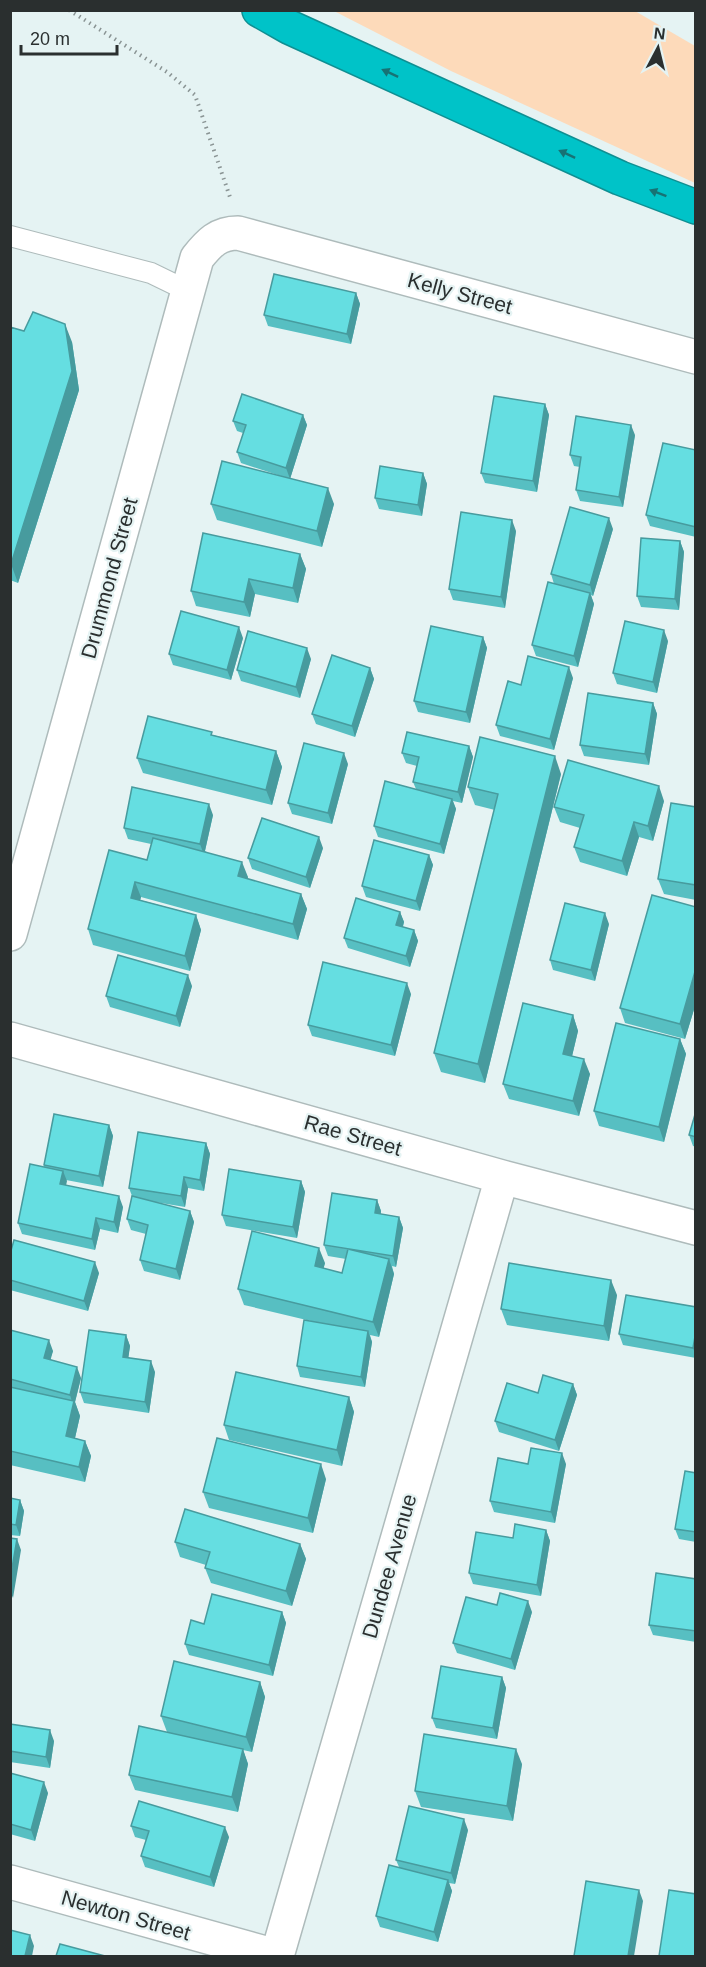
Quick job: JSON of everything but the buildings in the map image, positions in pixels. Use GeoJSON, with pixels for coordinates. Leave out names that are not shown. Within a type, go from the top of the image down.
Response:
{"type":"FeatureCollection","features":[{"type":"Feature","properties":{"kind":"highway"},"geometry":{"type":"LineString","coordinates":[[259,10],[289,27],[620,178],[696,207]]}},
{"type":"Feature","properties":{"kind":"street","name":"Drummond Street"},"geometry":{"type":"LineString","coordinates":[[10,934],[197,258],[229,220]]}},
{"type":"Feature","properties":{"kind":"street","name":"Kelly Street"},"geometry":{"type":"LineString","coordinates":[[229,220],[238,233],[696,357]]}},
{"type":"Feature","properties":{"kind":"street","name":"Rae Street"},"geometry":{"type":"LineString","coordinates":[[10,1039],[502,1177],[696,1228]]}},
{"type":"Feature","properties":{"kind":"street","name":"Dundee Avenue"},"geometry":{"type":"LineString","coordinates":[[277,1956],[502,1177]]}},
{"type":"Feature","properties":{"kind":"street","name":"Newton Street"},"geometry":{"type":"LineString","coordinates":[[10,1882],[277,1956]]}},
{"type":"Feature","properties":{"kind":"lane"},"geometry":{"type":"LineString","coordinates":[[10,236],[151,273],[188,291]]}},
{"type":"Feature","properties":{"kind":"path"},"geometry":{"type":"LineString","coordinates":[[69,10],[167,72],[195,95],[229,220]]}},
{"type":"Feature","properties":{"kind":"shaded area"},"geometry":{"type":"Polygon","coordinates":[[[334,11],[635,11],[695,46],[695,183],[451,71],[334,11]]]}}]}
